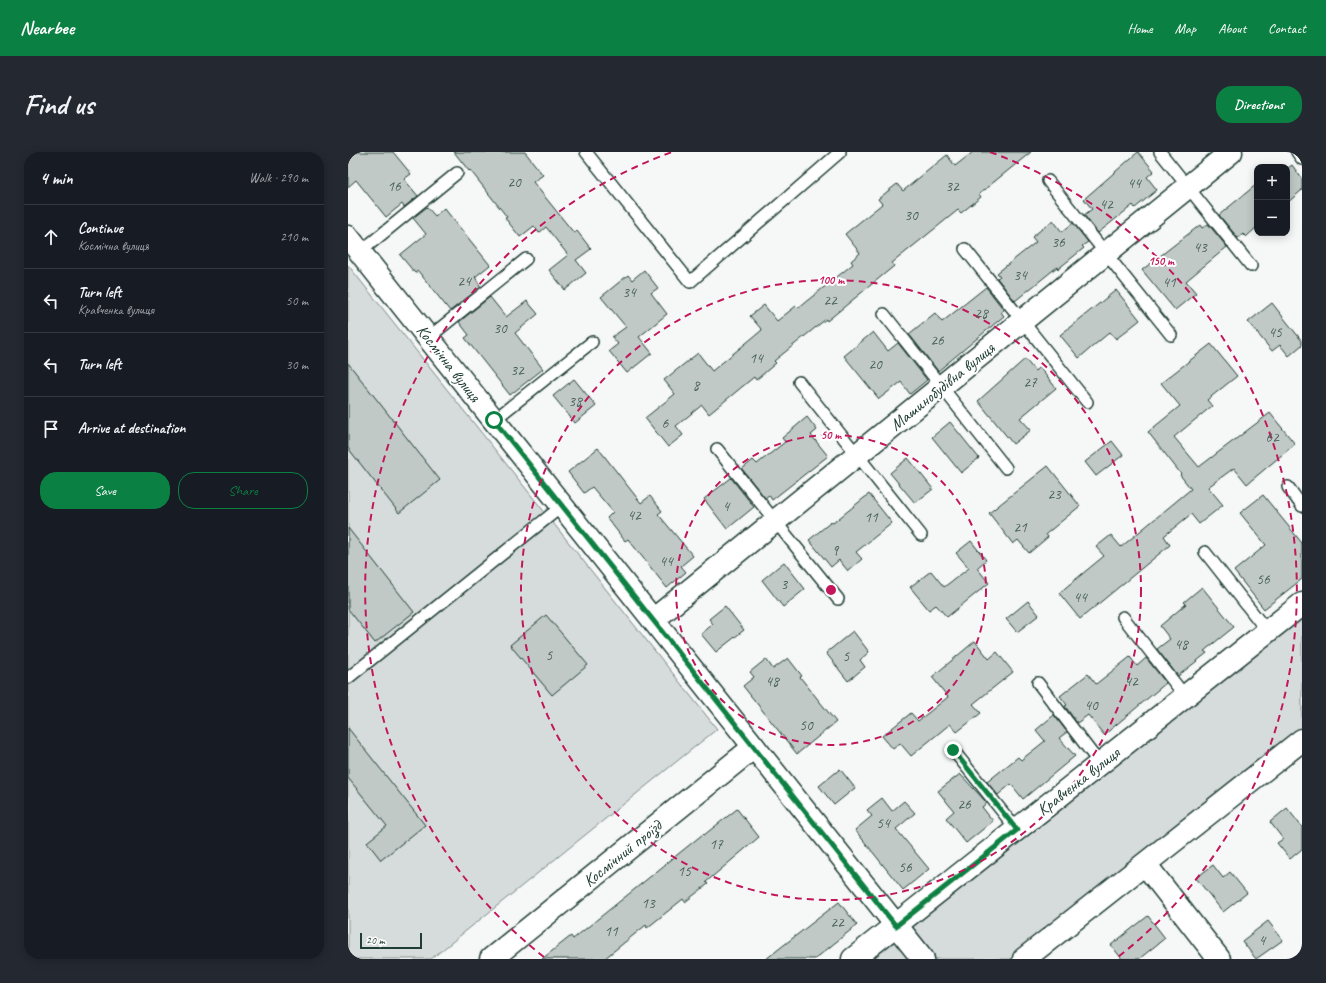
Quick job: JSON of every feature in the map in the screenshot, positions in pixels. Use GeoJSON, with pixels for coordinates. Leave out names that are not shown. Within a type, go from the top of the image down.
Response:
{"type":"FeatureCollection","features":[{"type":"Feature","properties":{"kind":"street","name":"Машинобудівна вулиця"},"geometry":{"type":"LineString","coordinates":[[653,620],[1231,152]]}},
{"type":"Feature","properties":{"kind":"street","name":"Космічна вулиця"},"geometry":{"type":"LineString","coordinates":[[354,244],[923,959]]}},
{"type":"Feature","properties":{"kind":"street","name":"Кравченка вулиця"},"geometry":{"type":"LineString","coordinates":[[853,959],[1302,604]]}},
{"type":"Feature","properties":{"kind":"street"},"geometry":{"type":"LineString","coordinates":[[1024,959],[1302,740]]}},
{"type":"Feature","properties":{"kind":"street","name":"Космічний проїзд"},"geometry":{"type":"LineString","coordinates":[[491,959],[754,747]]}},
{"type":"Feature","properties":{"kind":"street"},"geometry":{"type":"LineString","coordinates":[[1145,864],[1219,959]]}},
{"type":"Feature","properties":{"kind":"lane"},"geometry":{"type":"LineString","coordinates":[[586,152],[690,282],[840,152]]}},
{"type":"Feature","properties":{"kind":"lane"},"geometry":{"type":"LineString","coordinates":[[1160,152],[1251,266]]}},
{"type":"Feature","properties":{"kind":"lane"},"geometry":{"type":"LineString","coordinates":[[1297,152],[1302,159]]}},
{"type":"Feature","properties":{"kind":"lane"},"geometry":{"type":"LineString","coordinates":[[354,244],[457,173]]}},
{"type":"Feature","properties":{"kind":"lane"},"geometry":{"type":"LineString","coordinates":[[1048,181],[1171,335]]}},
{"type":"Feature","properties":{"kind":"lane"},"geometry":{"type":"LineString","coordinates":[[965,249],[1087,402]]}},
{"type":"Feature","properties":{"kind":"lane"},"geometry":{"type":"LineString","coordinates":[[428,338],[526,259]]}},
{"type":"Feature","properties":{"kind":"lane"},"geometry":{"type":"LineString","coordinates":[[884,314],[1006,468]]}},
{"type":"Feature","properties":{"kind":"lane"},"geometry":{"type":"LineString","coordinates":[[494,420],[592,342]]}},
{"type":"Feature","properties":{"kind":"lane"},"geometry":{"type":"LineString","coordinates":[[799,382],[921,535]]}},
{"type":"Feature","properties":{"kind":"lane"},"geometry":{"type":"LineString","coordinates":[[717,449],[838,600]]}},
{"type":"Feature","properties":{"kind":"lane"},"geometry":{"type":"LineString","coordinates":[[1288,487],[1302,506]]}},
{"type":"Feature","properties":{"kind":"lane"},"geometry":{"type":"LineString","coordinates":[[348,678],[562,506]]}},
{"type":"Feature","properties":{"kind":"lane"},"geometry":{"type":"LineString","coordinates":[[1205,552],[1267,632]]}},
{"type":"Feature","properties":{"kind":"lane"},"geometry":{"type":"LineString","coordinates":[[1123,616],[1185,696]]}},
{"type":"Feature","properties":{"kind":"lane"},"geometry":{"type":"LineString","coordinates":[[1038,684],[1100,764]]}},
{"type":"Feature","properties":{"kind":"lane"},"geometry":{"type":"LineString","coordinates":[[953,750],[1017,830]]}},
{"type":"Feature","properties":{"kind":"shaded area"},"geometry":{"type":"Polygon","coordinates":[[[348,265],[717,729],[431,959],[348,959],[348,265]]]}},
{"type":"Feature","properties":{"kind":"shaded area"},"geometry":{"type":"Polygon","coordinates":[[[1302,613],[1302,731],[1011,959],[864,959],[1302,613]]]}},
{"type":"Feature","properties":{"kind":"building"},"geometry":{"type":"Polygon","coordinates":[[[348,152],[393,152],[411,174],[404,179],[418,196],[404,207],[402,204],[386,217],[356,180],[348,187],[348,152]]]}},
{"type":"Feature","properties":{"kind":"building"},"geometry":{"type":"Polygon","coordinates":[[[454,152],[525,152],[543,175],[533,182],[574,233],[577,231],[591,249],[576,260],[586,273],[565,290],[549,270],[568,255],[546,227],[539,233],[534,226],[520,237],[505,218],[507,217],[454,152]]]}},
{"type":"Feature","properties":{"kind":"building"},"geometry":{"type":"Polygon","coordinates":[[[973,152],[1031,152],[979,194],[981,197],[961,213],[958,210],[892,263],[894,266],[827,321],[826,319],[774,361],[776,363],[756,380],[754,377],[709,414],[702,405],[676,426],[683,435],[668,447],[645,418],[675,394],[664,380],[698,353],[712,371],[762,330],[750,316],[764,305],[777,321],[796,306],[798,308],[853,264],[851,261],[860,253],[845,234],[882,204],[878,199],[897,184],[903,191],[947,155],[955,166],[973,152]]]}},
{"type":"Feature","properties":{"kind":"building"},"geometry":{"type":"Polygon","coordinates":[[[1138,152],[1154,171],[1147,177],[1157,190],[1135,208],[1133,205],[1098,233],[1084,215],[1092,209],[1084,199],[1138,152]]]}},
{"type":"Feature","properties":{"kind":"building"},"geometry":{"type":"Polygon","coordinates":[[[1292,165],[1302,179],[1302,190],[1290,200],[1290,200],[1290,167],[1292,165]]]}},
{"type":"Feature","properties":{"kind":"building"},"geometry":{"type":"Polygon","coordinates":[[[1254,186],[1254,230],[1246,237],[1243,234],[1238,238],[1219,215],[1254,186]]]}},
{"type":"Feature","properties":{"kind":"building"},"geometry":{"type":"Polygon","coordinates":[[[427,207],[435,216],[444,208],[490,265],[475,277],[481,287],[450,311],[418,271],[415,273],[400,255],[426,234],[413,218],[427,207]]]}},
{"type":"Feature","properties":{"kind":"building"},"geometry":{"type":"Polygon","coordinates":[[[1053,220],[1062,232],[1073,223],[1088,242],[1082,246],[1084,248],[1058,269],[1057,267],[1015,301],[997,278],[1000,276],[997,273],[1036,242],[1032,237],[1053,220]]]}},
{"type":"Feature","properties":{"kind":"building"},"geometry":{"type":"Polygon","coordinates":[[[1208,224],[1227,247],[1186,281],[1196,293],[1175,310],[1142,270],[1200,225],[1202,228],[1208,224]]]}},
{"type":"Feature","properties":{"kind":"building"},"geometry":{"type":"Polygon","coordinates":[[[644,270],[658,288],[651,293],[667,314],[639,337],[652,353],[627,373],[609,351],[618,344],[612,337],[626,327],[601,297],[628,275],[632,280],[644,270]]]}},
{"type":"Feature","properties":{"kind":"building"},"geometry":{"type":"Polygon","coordinates":[[[986,287],[1004,310],[1001,312],[1004,316],[938,371],[909,334],[935,313],[942,322],[986,287]]]}},
{"type":"Feature","properties":{"kind":"building"},"geometry":{"type":"Polygon","coordinates":[[[1116,290],[1140,320],[1116,339],[1110,332],[1079,358],[1060,335],[1116,290]]]}},
{"type":"Feature","properties":{"kind":"building"},"geometry":{"type":"Polygon","coordinates":[[[490,297],[506,317],[527,301],[538,314],[515,333],[543,369],[510,395],[465,338],[469,335],[459,322],[490,297]]]}},
{"type":"Feature","properties":{"kind":"building"},"geometry":{"type":"Polygon","coordinates":[[[1272,303],[1302,341],[1302,345],[1289,356],[1280,345],[1272,351],[1248,322],[1272,303]]]}},
{"type":"Feature","properties":{"kind":"building"},"geometry":{"type":"Polygon","coordinates":[[[873,332],[888,351],[898,343],[927,380],[910,394],[901,382],[879,399],[844,356],[873,332]]]}},
{"type":"Feature","properties":{"kind":"building"},"geometry":{"type":"Polygon","coordinates":[[[1211,344],[1237,376],[1207,400],[1212,406],[1174,437],[1199,467],[1270,413],[1295,444],[1247,484],[1234,468],[1208,487],[1223,505],[1199,524],[1191,514],[1164,536],[1170,545],[1080,619],[1059,593],[1104,556],[1096,547],[1111,535],[1121,547],[1191,489],[1148,432],[1180,406],[1161,383],[1211,344]]]}},
{"type":"Feature","properties":{"kind":"building"},"geometry":{"type":"Polygon","coordinates":[[[1025,359],[1035,371],[1039,367],[1056,388],[1020,418],[1031,430],[1013,444],[978,401],[1025,359]]]}},
{"type":"Feature","properties":{"kind":"building"},"geometry":{"type":"Polygon","coordinates":[[[348,363],[440,480],[399,513],[348,448],[348,363]]]}},
{"type":"Feature","properties":{"kind":"building"},"geometry":{"type":"Polygon","coordinates":[[[574,379],[596,406],[575,423],[553,396],[574,379]]]}},
{"type":"Feature","properties":{"kind":"building"},"geometry":{"type":"Polygon","coordinates":[[[807,417],[817,430],[811,435],[828,456],[772,500],[769,495],[765,498],[742,469],[753,460],[757,464],[785,442],[782,438],[807,417]]]}},
{"type":"Feature","properties":{"kind":"building"},"geometry":{"type":"Polygon","coordinates":[[[950,422],[979,458],[961,473],[932,437],[950,422]]]}},
{"type":"Feature","properties":{"kind":"building"},"geometry":{"type":"Polygon","coordinates":[[[1112,441],[1123,455],[1096,476],[1085,462],[1112,441]]]}},
{"type":"Feature","properties":{"kind":"building"},"geometry":{"type":"Polygon","coordinates":[[[598,448],[641,503],[650,496],[662,511],[658,514],[693,556],[681,566],[686,572],[667,588],[628,539],[625,541],[607,518],[613,512],[592,487],[584,493],[568,472],[598,448]]]}},
{"type":"Feature","properties":{"kind":"building"},"geometry":{"type":"Polygon","coordinates":[[[908,458],[933,489],[915,503],[890,473],[908,458]]]}},
{"type":"Feature","properties":{"kind":"building"},"geometry":{"type":"Polygon","coordinates":[[[1048,466],[1080,506],[1046,534],[1048,537],[1029,553],[1018,540],[1013,544],[989,513],[1048,466]]]}},
{"type":"Feature","properties":{"kind":"building"},"geometry":{"type":"Polygon","coordinates":[[[731,478],[754,507],[727,529],[704,499],[731,478]]]}},
{"type":"Feature","properties":{"kind":"building"},"geometry":{"type":"Polygon","coordinates":[[[869,494],[892,523],[856,552],[862,559],[848,571],[839,560],[831,567],[809,540],[869,494]]]}},
{"type":"Feature","properties":{"kind":"building"},"geometry":{"type":"Polygon","coordinates":[[[1263,495],[1302,543],[1302,579],[1264,609],[1234,571],[1266,545],[1240,513],[1263,495]]]}},
{"type":"Feature","properties":{"kind":"building"},"geometry":{"type":"Polygon","coordinates":[[[348,528],[414,612],[375,643],[348,609],[348,528]]]}},
{"type":"Feature","properties":{"kind":"building"},"geometry":{"type":"Polygon","coordinates":[[[971,541],[986,560],[977,568],[989,583],[947,617],[936,605],[929,610],[910,587],[931,571],[944,587],[969,568],[956,553],[971,541]]]}},
{"type":"Feature","properties":{"kind":"building"},"geometry":{"type":"Polygon","coordinates":[[[784,562],[805,589],[783,607],[762,580],[784,562]]]}},
{"type":"Feature","properties":{"kind":"building"},"geometry":{"type":"Polygon","coordinates":[[[1202,587],[1234,627],[1204,651],[1207,653],[1178,676],[1157,649],[1170,639],[1160,626],[1186,604],[1184,602],[1202,587]]]}},
{"type":"Feature","properties":{"kind":"building"},"geometry":{"type":"Polygon","coordinates":[[[1028,601],[1039,615],[1017,632],[1006,619],[1028,601]]]}},
{"type":"Feature","properties":{"kind":"building"},"geometry":{"type":"Polygon","coordinates":[[[725,606],[744,630],[716,652],[701,634],[713,624],[709,619],[725,606]]]}},
{"type":"Feature","properties":{"kind":"building"},"geometry":{"type":"Polygon","coordinates":[[[546,615],[588,665],[552,695],[510,645],[546,615]]]}},
{"type":"Feature","properties":{"kind":"building"},"geometry":{"type":"Polygon","coordinates":[[[853,631],[869,652],[860,660],[865,667],[848,681],[826,653],[853,631]]]}},
{"type":"Feature","properties":{"kind":"building"},"geometry":{"type":"Polygon","coordinates":[[[975,641],[989,659],[997,652],[1013,672],[973,704],[981,713],[957,732],[950,724],[911,756],[900,743],[893,749],[882,736],[911,713],[918,721],[948,697],[932,677],[975,641]]]}},
{"type":"Feature","properties":{"kind":"building"},"geometry":{"type":"Polygon","coordinates":[[[1130,657],[1137,666],[1146,658],[1166,683],[1104,735],[1088,715],[1077,723],[1060,696],[1088,674],[1096,684],[1130,657]]]}},
{"type":"Feature","properties":{"kind":"building"},"geometry":{"type":"Polygon","coordinates":[[[788,658],[802,676],[800,677],[836,722],[797,754],[743,686],[754,677],[750,672],[766,659],[773,669],[788,658]]]}},
{"type":"Feature","properties":{"kind":"building"},"geometry":{"type":"Polygon","coordinates":[[[1054,715],[1067,732],[1059,738],[1075,756],[1023,799],[1011,784],[998,795],[987,782],[1018,757],[1021,760],[1045,741],[1036,730],[1054,715]]]}},
{"type":"Feature","properties":{"kind":"building"},"geometry":{"type":"Polygon","coordinates":[[[348,728],[425,825],[381,860],[367,842],[387,826],[348,778],[348,728]]]}},
{"type":"Feature","properties":{"kind":"building"},"geometry":{"type":"Polygon","coordinates":[[[840,769],[855,788],[834,805],[819,786],[840,769]]]}},
{"type":"Feature","properties":{"kind":"building"},"geometry":{"type":"Polygon","coordinates":[[[960,774],[987,803],[982,807],[993,821],[966,843],[946,818],[954,811],[938,791],[960,774]]]}},
{"type":"Feature","properties":{"kind":"building"},"geometry":{"type":"Polygon","coordinates":[[[882,798],[892,811],[904,801],[915,813],[896,829],[929,869],[903,890],[855,830],[872,816],[867,810],[882,798]]]}},
{"type":"Feature","properties":{"kind":"building"},"geometry":{"type":"Polygon","coordinates":[[[1287,808],[1302,827],[1302,849],[1290,859],[1277,843],[1283,839],[1270,822],[1287,808]]]}},
{"type":"Feature","properties":{"kind":"building"},"geometry":{"type":"Polygon","coordinates":[[[737,809],[759,837],[706,882],[708,884],[685,902],[683,899],[647,928],[646,925],[604,959],[542,959],[571,936],[573,939],[703,834],[704,835],[737,809]]]}},
{"type":"Feature","properties":{"kind":"building"},"geometry":{"type":"Polygon","coordinates":[[[1213,865],[1223,878],[1230,872],[1247,893],[1223,912],[1196,878],[1213,865]]]}},
{"type":"Feature","properties":{"kind":"building"},"geometry":{"type":"Polygon","coordinates":[[[839,902],[857,925],[815,959],[766,959],[839,902]]]}},
{"type":"Feature","properties":{"kind":"building"},"geometry":{"type":"Polygon","coordinates":[[[1148,916],[1165,938],[1139,959],[1122,959],[1111,945],[1148,916]]]}},
{"type":"Feature","properties":{"kind":"building"},"geometry":{"type":"Polygon","coordinates":[[[1268,921],[1283,940],[1256,959],[1242,941],[1268,921]]]}},
{"type":"Feature","properties":{"kind":"route"},"geometry":{"type":"LineString","coordinates":[[494,420],[896,926],[1017,830],[953,750]]}}]}
